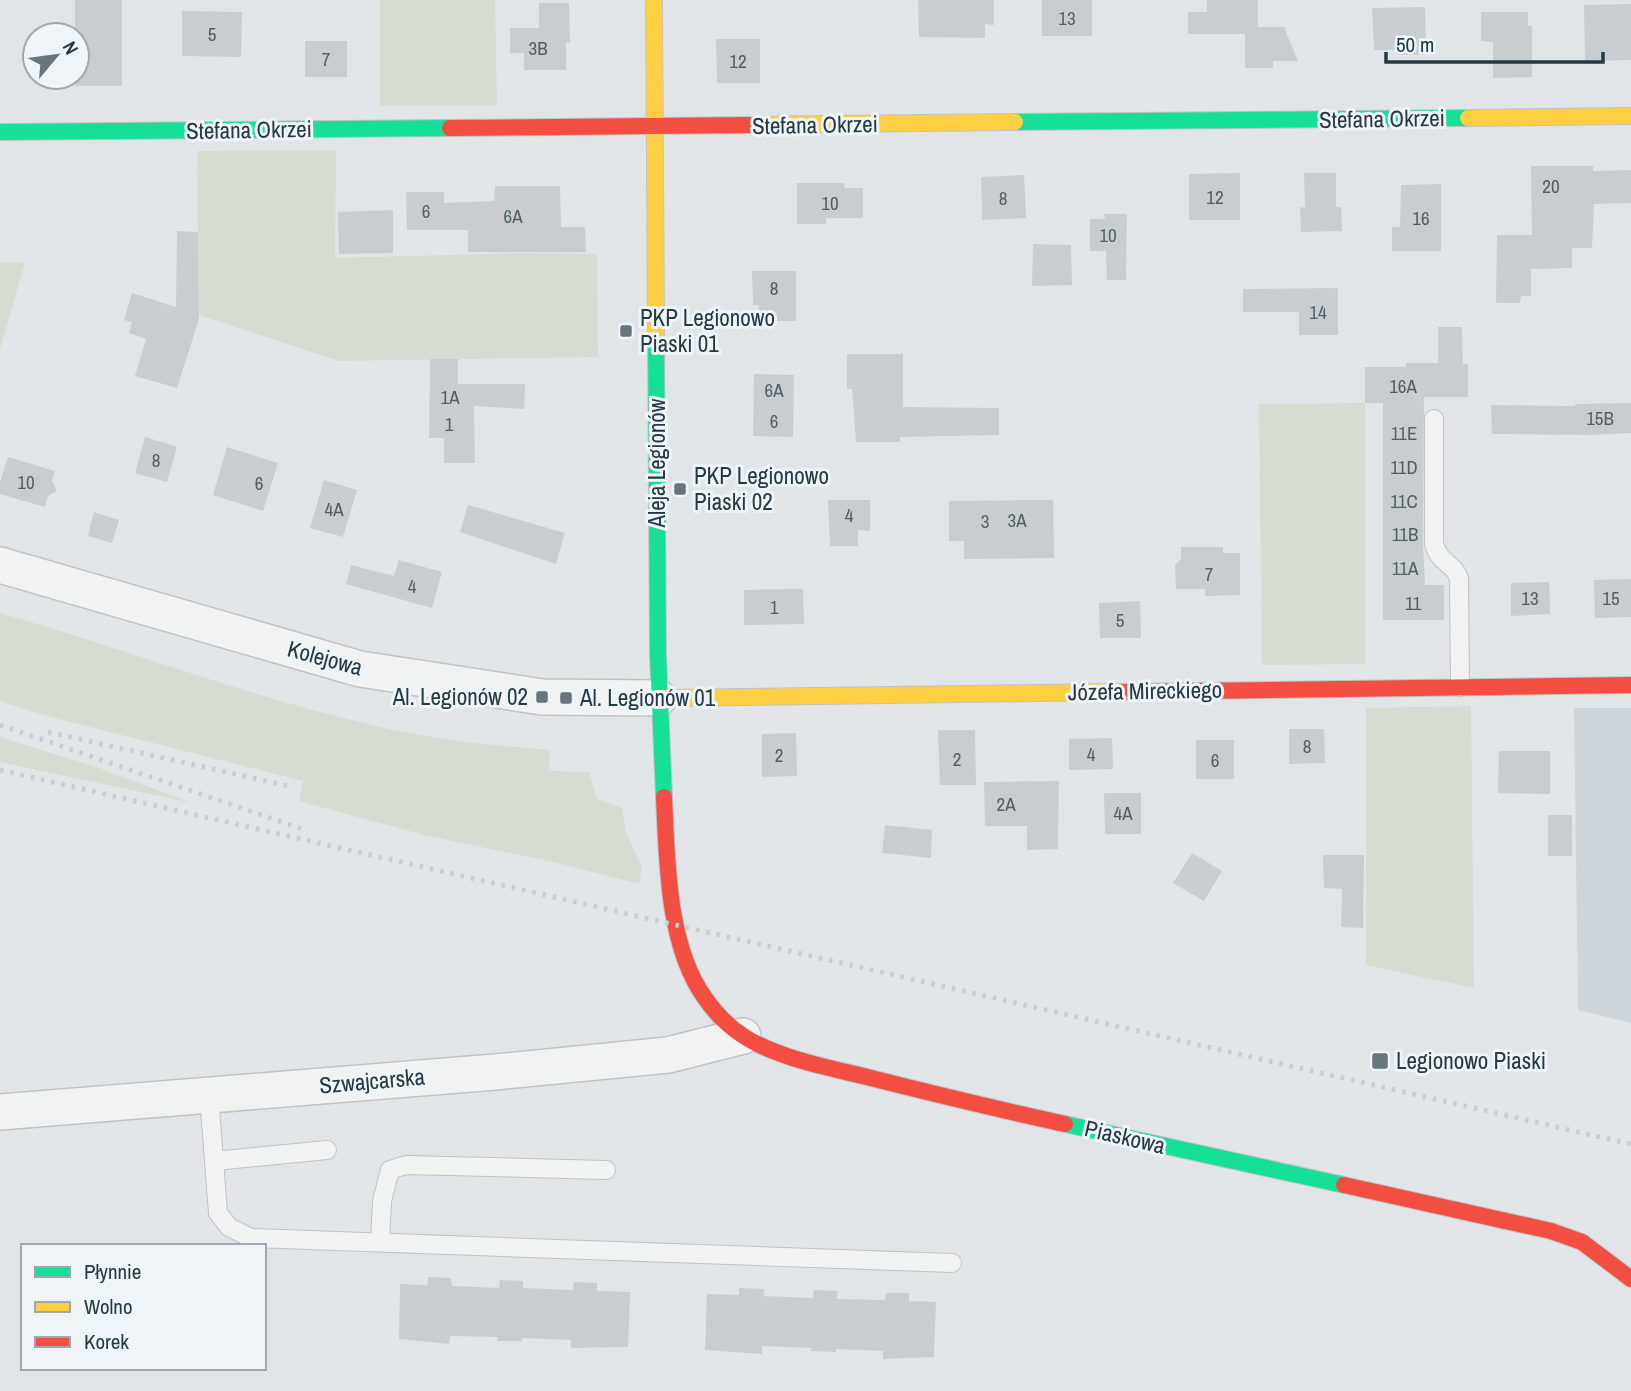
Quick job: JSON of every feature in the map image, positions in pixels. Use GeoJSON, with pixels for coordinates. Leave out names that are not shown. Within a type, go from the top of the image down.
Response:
{"type":"FeatureCollection","features":[{"type":"Feature","properties":{"kind":"street","name":"Aleja Legionów"},"geometry":{"type":"LineString","coordinates":[[654,0],[659,698],[674,925]]}},
{"type":"Feature","properties":{"kind":"street","name":"Stefana Okrzei"},"geometry":{"type":"LineString","coordinates":[[0,132],[1631,116]]}},
{"type":"Feature","properties":{"kind":"street","name":"Kolejowa"},"geometry":{"type":"LineString","coordinates":[[0,565],[360,669],[542,697],[659,698]]}},
{"type":"Feature","properties":{"kind":"street","name":"Józefa Mireckiego"},"geometry":{"type":"LineString","coordinates":[[659,698],[1631,684]]}},
{"type":"Feature","properties":{"kind":"street","name":"Piaskowa"},"geometry":{"type":"LineString","coordinates":[[674,925],[704,997],[720,1016],[743,1037],[795,1059],[902,1087],[1551,1231],[1582,1242],[1631,1279]]}},
{"type":"Feature","properties":{"kind":"street","name":"Szwajcarska"},"geometry":{"type":"LineString","coordinates":[[0,1112],[668,1055],[743,1037]]}},
{"type":"Feature","properties":{"kind":"lane"},"geometry":{"type":"LineString","coordinates":[[1434,419],[1434,544],[1442,561],[1453,567],[1459,575],[1460,687]]}},
{"type":"Feature","properties":{"kind":"lane"},"geometry":{"type":"LineString","coordinates":[[209,1096],[218,1213],[229,1227],[251,1238],[952,1263]]}},
{"type":"Feature","properties":{"kind":"lane"},"geometry":{"type":"LineString","coordinates":[[214,1161],[327,1150]]}},
{"type":"Feature","properties":{"kind":"lane"},"geometry":{"type":"LineString","coordinates":[[380,1242],[382,1201],[390,1170],[407,1165],[606,1170]]}},
{"type":"Feature","properties":{"kind":"shaded area"},"geometry":{"type":"Polygon","coordinates":[[[380,0],[495,0],[497,106],[380,106],[380,0]]]}},
{"type":"Feature","properties":{"kind":"shaded area"},"geometry":{"type":"Polygon","coordinates":[[[336,150],[335,258],[522,253],[597,254],[598,357],[339,361],[199,315],[197,151],[336,150]]]}},
{"type":"Feature","properties":{"kind":"shaded area"},"geometry":{"type":"Polygon","coordinates":[[[0,262],[25,262],[0,349],[0,262]]]}},
{"type":"Feature","properties":{"kind":"shaded area"},"geometry":{"type":"Polygon","coordinates":[[[1365,403],[1365,664],[1262,665],[1259,404],[1365,403]]]}},
{"type":"Feature","properties":{"kind":"shaded area"},"geometry":{"type":"Polygon","coordinates":[[[0,613],[234,687],[376,726],[484,744],[550,750],[549,771],[589,772],[597,799],[622,808],[626,833],[642,867],[639,884],[558,863],[424,835],[299,801],[303,781],[43,715],[0,701],[0,613]]]}},
{"type":"Feature","properties":{"kind":"shaded area"},"geometry":{"type":"Polygon","coordinates":[[[1471,706],[1474,988],[1366,965],[1366,708],[1471,706]]]}},
{"type":"Feature","properties":{"kind":"shaded area"},"geometry":{"type":"Polygon","coordinates":[[[1574,708],[1631,708],[1631,1023],[1578,1010],[1574,708]]]}},
{"type":"Feature","properties":{"kind":"shaded area"},"geometry":{"type":"Polygon","coordinates":[[[0,737],[99,768],[192,803],[0,762],[0,737]]]}},
{"type":"Feature","properties":{"kind":"building"},"geometry":{"type":"Polygon","coordinates":[[[75,0],[122,0],[122,86],[91,86],[91,21],[75,21],[75,0]]]}},
{"type":"Feature","properties":{"kind":"building"},"geometry":{"type":"Polygon","coordinates":[[[918,0],[994,0],[994,25],[985,24],[985,38],[919,37],[918,0]]]}},
{"type":"Feature","properties":{"kind":"building"},"geometry":{"type":"Polygon","coordinates":[[[1042,0],[1092,0],[1092,36],[1042,36],[1042,0]]]}},
{"type":"Feature","properties":{"kind":"building"},"geometry":{"type":"Polygon","coordinates":[[[1207,0],[1258,0],[1258,27],[1284,27],[1298,61],[1273,61],[1273,68],[1245,68],[1245,34],[1188,34],[1188,12],[1207,12],[1207,0]]]}},
{"type":"Feature","properties":{"kind":"building"},"geometry":{"type":"Polygon","coordinates":[[[539,3],[569,3],[570,43],[566,43],[566,70],[524,70],[524,53],[510,53],[510,28],[539,28],[539,3]]]}},
{"type":"Feature","properties":{"kind":"building"},"geometry":{"type":"Polygon","coordinates":[[[1631,4],[1631,60],[1585,61],[1584,5],[1631,4]]]}},
{"type":"Feature","properties":{"kind":"building"},"geometry":{"type":"Polygon","coordinates":[[[1425,7],[1426,55],[1398,55],[1398,50],[1374,50],[1372,8],[1425,7]]]}},
{"type":"Feature","properties":{"kind":"building"},"geometry":{"type":"Polygon","coordinates":[[[182,11],[242,12],[241,57],[182,56],[182,11]]]}},
{"type":"Feature","properties":{"kind":"building"},"geometry":{"type":"Polygon","coordinates":[[[1481,12],[1528,12],[1528,26],[1532,26],[1532,77],[1493,78],[1493,42],[1481,41],[1481,12]]]}},
{"type":"Feature","properties":{"kind":"building"},"geometry":{"type":"Polygon","coordinates":[[[716,39],[760,39],[760,83],[717,83],[716,39]]]}},
{"type":"Feature","properties":{"kind":"building"},"geometry":{"type":"Polygon","coordinates":[[[305,41],[347,41],[347,77],[305,77],[305,41]]]}},
{"type":"Feature","properties":{"kind":"building"},"geometry":{"type":"Polygon","coordinates":[[[1531,166],[1593,166],[1593,171],[1631,170],[1631,203],[1594,204],[1592,248],[1572,248],[1572,268],[1531,269],[1531,296],[1521,296],[1520,303],[1496,303],[1497,235],[1532,235],[1531,166]]]}},
{"type":"Feature","properties":{"kind":"building"},"geometry":{"type":"Polygon","coordinates":[[[1240,173],[1240,220],[1189,220],[1189,174],[1240,173]]]}},
{"type":"Feature","properties":{"kind":"building"},"geometry":{"type":"Polygon","coordinates":[[[1304,173],[1336,173],[1336,207],[1341,207],[1342,231],[1301,232],[1300,207],[1305,208],[1304,173]]]}},
{"type":"Feature","properties":{"kind":"building"},"geometry":{"type":"Polygon","coordinates":[[[1024,175],[1026,218],[982,220],[981,177],[1024,175]]]}},
{"type":"Feature","properties":{"kind":"building"},"geometry":{"type":"Polygon","coordinates":[[[797,183],[844,183],[845,188],[863,188],[863,218],[826,218],[826,224],[797,224],[797,183]]]}},
{"type":"Feature","properties":{"kind":"building"},"geometry":{"type":"Polygon","coordinates":[[[1441,184],[1441,251],[1392,251],[1392,227],[1400,227],[1401,185],[1441,184]]]}},
{"type":"Feature","properties":{"kind":"building"},"geometry":{"type":"Polygon","coordinates":[[[495,186],[560,186],[561,227],[585,227],[586,252],[468,252],[468,230],[407,230],[406,192],[444,192],[444,203],[494,201],[495,186]]]}},
{"type":"Feature","properties":{"kind":"building"},"geometry":{"type":"Polygon","coordinates":[[[393,210],[393,253],[339,254],[338,212],[393,210]]]}},
{"type":"Feature","properties":{"kind":"building"},"geometry":{"type":"Polygon","coordinates":[[[1104,214],[1127,214],[1126,280],[1107,280],[1106,251],[1090,251],[1090,219],[1105,219],[1104,214]]]}},
{"type":"Feature","properties":{"kind":"building"},"geometry":{"type":"Polygon","coordinates":[[[177,231],[198,232],[199,319],[177,388],[135,376],[146,339],[129,333],[132,322],[124,320],[132,293],[176,307],[177,231]]]}},
{"type":"Feature","properties":{"kind":"building"},"geometry":{"type":"Polygon","coordinates":[[[1033,244],[1071,245],[1072,285],[1032,286],[1033,244]]]}},
{"type":"Feature","properties":{"kind":"building"},"geometry":{"type":"Polygon","coordinates":[[[752,271],[796,271],[796,321],[759,321],[759,305],[753,305],[752,271]]]}},
{"type":"Feature","properties":{"kind":"building"},"geometry":{"type":"Polygon","coordinates":[[[1338,288],[1338,335],[1299,335],[1299,312],[1243,312],[1243,289],[1338,288]]]}},
{"type":"Feature","properties":{"kind":"building"},"geometry":{"type":"Polygon","coordinates":[[[1438,327],[1462,327],[1463,364],[1468,364],[1468,397],[1424,397],[1425,585],[1444,585],[1444,620],[1383,620],[1383,403],[1365,403],[1365,367],[1406,367],[1406,363],[1438,363],[1438,327]]]}},
{"type":"Feature","properties":{"kind":"building"},"geometry":{"type":"Polygon","coordinates":[[[847,354],[903,354],[903,407],[999,408],[999,435],[900,437],[900,442],[856,442],[852,389],[847,389],[847,354]]]}},
{"type":"Feature","properties":{"kind":"building"},"geometry":{"type":"Polygon","coordinates":[[[430,359],[458,359],[458,384],[525,384],[524,409],[474,406],[475,463],[444,463],[444,438],[429,438],[430,359]]]}},
{"type":"Feature","properties":{"kind":"building"},"geometry":{"type":"Polygon","coordinates":[[[754,374],[794,375],[793,437],[753,436],[754,374]]]}},
{"type":"Feature","properties":{"kind":"building"},"geometry":{"type":"Polygon","coordinates":[[[1631,403],[1631,433],[1492,434],[1491,405],[1575,406],[1631,403]]]}},
{"type":"Feature","properties":{"kind":"building"},"geometry":{"type":"Polygon","coordinates":[[[145,437],[177,447],[167,482],[135,473],[145,437]]]}},
{"type":"Feature","properties":{"kind":"building"},"geometry":{"type":"Polygon","coordinates":[[[227,447],[278,463],[263,511],[213,495],[227,447]]]}},
{"type":"Feature","properties":{"kind":"building"},"geometry":{"type":"Polygon","coordinates":[[[8,457],[55,471],[52,481],[57,491],[48,496],[45,507],[0,494],[0,482],[8,457]]]}},
{"type":"Feature","properties":{"kind":"building"},"geometry":{"type":"Polygon","coordinates":[[[324,480],[357,490],[343,537],[310,528],[324,480]]]}},
{"type":"Feature","properties":{"kind":"building"},"geometry":{"type":"Polygon","coordinates":[[[828,500],[870,500],[870,531],[858,530],[858,546],[830,546],[828,500]]]}},
{"type":"Feature","properties":{"kind":"building"},"geometry":{"type":"Polygon","coordinates":[[[1053,500],[1054,558],[964,559],[964,541],[949,541],[949,501],[1053,500]]]}},
{"type":"Feature","properties":{"kind":"building"},"geometry":{"type":"Polygon","coordinates":[[[468,505],[565,533],[556,564],[460,532],[468,505]]]}},
{"type":"Feature","properties":{"kind":"building"},"geometry":{"type":"Polygon","coordinates":[[[94,512],[119,520],[112,543],[88,536],[94,512]]]}},
{"type":"Feature","properties":{"kind":"building"},"geometry":{"type":"Polygon","coordinates":[[[1181,547],[1223,547],[1223,553],[1240,553],[1240,595],[1205,596],[1205,589],[1176,589],[1175,565],[1181,559],[1181,547]]]}},
{"type":"Feature","properties":{"kind":"building"},"geometry":{"type":"Polygon","coordinates":[[[399,560],[442,572],[432,608],[346,584],[351,565],[394,576],[399,560]]]}},
{"type":"Feature","properties":{"kind":"building"},"geometry":{"type":"Polygon","coordinates":[[[1631,579],[1631,617],[1595,618],[1594,580],[1631,579]]]}},
{"type":"Feature","properties":{"kind":"building"},"geometry":{"type":"Polygon","coordinates":[[[1549,582],[1550,614],[1511,616],[1511,583],[1549,582]]]}},
{"type":"Feature","properties":{"kind":"building"},"geometry":{"type":"Polygon","coordinates":[[[803,589],[804,624],[744,625],[744,590],[803,589]]]}},
{"type":"Feature","properties":{"kind":"building"},"geometry":{"type":"Polygon","coordinates":[[[1140,601],[1141,638],[1100,638],[1099,603],[1140,601]]]}},
{"type":"Feature","properties":{"kind":"building"},"geometry":{"type":"Polygon","coordinates":[[[1289,729],[1324,729],[1325,763],[1289,764],[1289,729]]]}},
{"type":"Feature","properties":{"kind":"building"},"geometry":{"type":"Polygon","coordinates":[[[938,730],[975,730],[976,785],[940,785],[938,730]]]}},
{"type":"Feature","properties":{"kind":"building"},"geometry":{"type":"Polygon","coordinates":[[[796,733],[797,776],[762,777],[762,734],[796,733]]]}},
{"type":"Feature","properties":{"kind":"building"},"geometry":{"type":"Polygon","coordinates":[[[1112,738],[1113,769],[1069,770],[1069,739],[1112,738]]]}},
{"type":"Feature","properties":{"kind":"building"},"geometry":{"type":"Polygon","coordinates":[[[1196,740],[1234,740],[1234,779],[1196,779],[1196,740]]]}},
{"type":"Feature","properties":{"kind":"building"},"geometry":{"type":"Polygon","coordinates":[[[1499,751],[1550,751],[1550,794],[1498,793],[1499,751]]]}},
{"type":"Feature","properties":{"kind":"building"},"geometry":{"type":"Polygon","coordinates":[[[1059,781],[1058,849],[1027,850],[1027,826],[985,826],[984,782],[1059,781]]]}},
{"type":"Feature","properties":{"kind":"building"},"geometry":{"type":"Polygon","coordinates":[[[1104,793],[1141,793],[1141,834],[1105,834],[1104,793]]]}},
{"type":"Feature","properties":{"kind":"building"},"geometry":{"type":"Polygon","coordinates":[[[1548,815],[1572,815],[1572,856],[1548,856],[1548,815]]]}},
{"type":"Feature","properties":{"kind":"building"},"geometry":{"type":"Polygon","coordinates":[[[885,825],[932,830],[931,858],[882,853],[885,825]]]}},
{"type":"Feature","properties":{"kind":"building"},"geometry":{"type":"Polygon","coordinates":[[[1192,853],[1222,871],[1204,901],[1173,883],[1192,853]]]}},
{"type":"Feature","properties":{"kind":"building"},"geometry":{"type":"Polygon","coordinates":[[[1323,855],[1364,855],[1363,928],[1341,927],[1342,889],[1324,888],[1323,855]]]}},
{"type":"Feature","properties":{"kind":"building"},"geometry":{"type":"Polygon","coordinates":[[[428,1277],[451,1278],[452,1286],[499,1288],[500,1280],[523,1281],[523,1288],[573,1290],[574,1282],[597,1283],[597,1291],[630,1292],[628,1347],[571,1348],[571,1340],[522,1338],[522,1341],[497,1341],[498,1337],[450,1336],[449,1344],[399,1339],[400,1284],[427,1285],[428,1277]]]}},
{"type":"Feature","properties":{"kind":"building"},"geometry":{"type":"Polygon","coordinates":[[[739,1288],[764,1289],[764,1296],[813,1298],[814,1290],[838,1291],[837,1299],[885,1300],[886,1293],[909,1293],[909,1301],[936,1302],[934,1357],[883,1359],[883,1351],[811,1351],[811,1348],[762,1346],[762,1354],[705,1350],[707,1294],[739,1295],[739,1288]]]}},
{"type":"Feature","properties":{"kind":"railway"},"geometry":{"type":"LineString","coordinates":[[0,725],[308,831]]}},
{"type":"Feature","properties":{"kind":"railway"},"geometry":{"type":"LineString","coordinates":[[48,732],[293,787]]}},
{"type":"Feature","properties":{"kind":"railway"},"geometry":{"type":"LineString","coordinates":[[0,770],[1631,1144]]}},
{"type":"Feature","properties":{"kind":"traffic: fast"},"geometry":{"type":"LineString","coordinates":[[1015,122],[1468,118]]}},
{"type":"Feature","properties":{"kind":"traffic: fast"},"geometry":{"type":"LineString","coordinates":[[0,132],[450,128]]}},
{"type":"Feature","properties":{"kind":"traffic: fast"},"geometry":{"type":"LineString","coordinates":[[656,336],[658,655],[664,797]]}},
{"type":"Feature","properties":{"kind":"traffic: fast"},"geometry":{"type":"LineString","coordinates":[[1065,1124],[1344,1185]]}},
{"type":"Feature","properties":{"kind":"traffic: slow"},"geometry":{"type":"LineString","coordinates":[[654,0],[656,336]]}},
{"type":"Feature","properties":{"kind":"traffic: slow"},"geometry":{"type":"LineString","coordinates":[[1468,118],[1631,116]]}},
{"type":"Feature","properties":{"kind":"traffic: slow"},"geometry":{"type":"LineString","coordinates":[[749,125],[1015,122]]}},
{"type":"Feature","properties":{"kind":"traffic: slow"},"geometry":{"type":"LineString","coordinates":[[659,698],[1122,692]]}},
{"type":"Feature","properties":{"kind":"traffic: jam"},"geometry":{"type":"LineString","coordinates":[[450,128],[749,125]]}},
{"type":"Feature","properties":{"kind":"traffic: jam"},"geometry":{"type":"LineString","coordinates":[[1122,692],[1631,685]]}},
{"type":"Feature","properties":{"kind":"traffic: jam"},"geometry":{"type":"LineString","coordinates":[[664,797],[671,901],[683,953],[692,977],[705,998],[732,1027],[755,1043],[801,1060],[1065,1124]]}},
{"type":"Feature","properties":{"kind":"traffic: jam"},"geometry":{"type":"LineString","coordinates":[[1344,1185],[1551,1231],[1582,1242],[1631,1279]]}},
{"type":"Feature","properties":{"kind":"place","name":"PKP Legionowo Piaski 01"},"geometry":{"type":"Point","coordinates":[626,331]}},
{"type":"Feature","properties":{"kind":"place","name":"PKP Legionowo Piaski 02"},"geometry":{"type":"Point","coordinates":[680,489]}},
{"type":"Feature","properties":{"kind":"place","name":"Al. Legionów 02"},"geometry":{"type":"Point","coordinates":[542,697]}},
{"type":"Feature","properties":{"kind":"place","name":"Al. Legionów 01"},"geometry":{"type":"Point","coordinates":[566,698]}},
{"type":"Feature","properties":{"kind":"place","name":"Legionowo Piaski"},"geometry":{"type":"Point","coordinates":[1380,1061]}}]}
